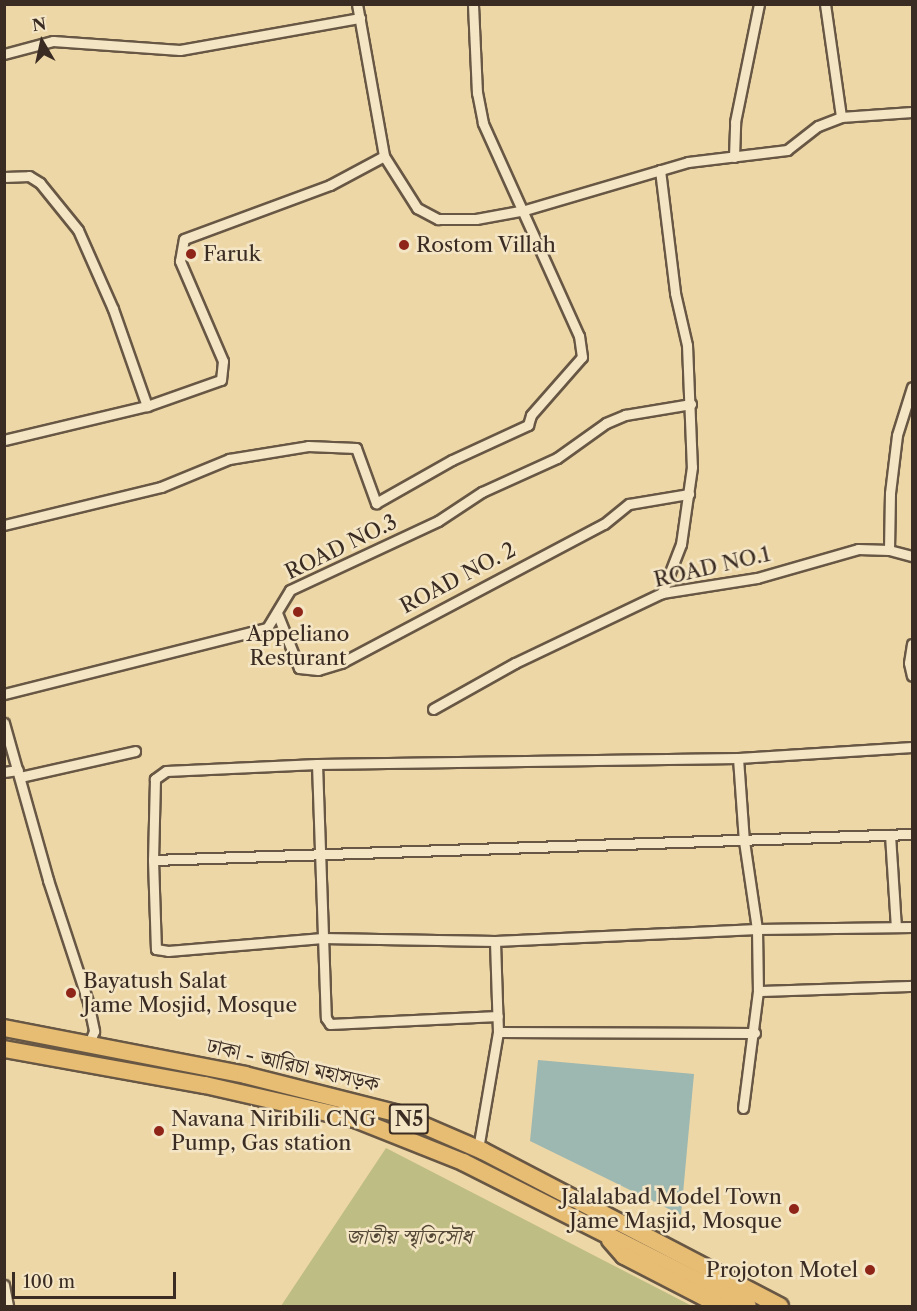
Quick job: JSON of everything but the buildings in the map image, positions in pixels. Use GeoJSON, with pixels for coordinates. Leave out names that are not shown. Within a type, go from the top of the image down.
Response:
{"type":"FeatureCollection","features":[{"type":"Feature","properties":{"kind":"highway","name":"ঢাকা - আরিচা মহাসড়ক"},"geometry":{"type":"LineString","coordinates":[[4,1028],[333,1095],[395,1113],[478,1149],[780,1306]]}},
{"type":"Feature","properties":{"kind":"highway","name":"N5"},"geometry":{"type":"LineString","coordinates":[[4,1049],[205,1085],[355,1119],[463,1162],[748,1306]]}},
{"type":"Feature","properties":{"kind":"highway"},"geometry":{"type":"LineString","coordinates":[[606,1234],[624,1256],[721,1306]]}},
{"type":"Feature","properties":{"kind":"street"},"geometry":{"type":"LineString","coordinates":[[357,4],[384,156],[417,208],[438,219],[476,219],[525,210],[688,162],[787,150],[818,126],[841,117],[912,112]]}},
{"type":"Feature","properties":{"kind":"street"},"geometry":{"type":"LineString","coordinates":[[4,525],[161,487],[229,459],[308,446],[356,448],[376,503],[452,460],[528,424],[531,415],[582,357],[579,336],[564,308],[525,210],[483,123],[477,93],[472,4]]}},
{"type":"Feature","properties":{"kind":"street"},"geometry":{"type":"LineString","coordinates":[[734,157],[736,112],[759,4]]}},
{"type":"Feature","properties":{"kind":"street"},"geometry":{"type":"LineString","coordinates":[[825,4],[841,117]]}},
{"type":"Feature","properties":{"kind":"street"},"geometry":{"type":"LineString","coordinates":[[4,54],[53,41],[180,50],[360,18]]}},
{"type":"Feature","properties":{"kind":"street"},"geometry":{"type":"LineString","coordinates":[[4,440],[147,406],[204,388],[221,380],[224,361],[180,261],[184,238],[330,185],[384,156]]}},
{"type":"Feature","properties":{"kind":"street"},"geometry":{"type":"LineString","coordinates":[[660,170],[675,293],[687,345],[691,404],[689,494],[681,544],[662,593]]}},
{"type":"Feature","properties":{"kind":"street"},"geometry":{"type":"LineString","coordinates":[[4,177],[29,176],[40,183],[78,230],[112,309],[147,406]]}},
{"type":"Feature","properties":{"kind":"street"},"geometry":{"type":"LineString","coordinates":[[890,549],[890,493],[897,435],[912,387]]}},
{"type":"Feature","properties":{"kind":"street","name":"ROAD NO.3"},"geometry":{"type":"LineString","coordinates":[[4,694],[267,628],[277,613],[281,600],[290,590],[438,521],[482,492],[557,458],[606,423],[625,415],[691,404]]}},
{"type":"Feature","properties":{"kind":"street","name":"ROAD NO. 2"},"geometry":{"type":"LineString","coordinates":[[277,613],[299,668],[305,672],[318,670],[341,663],[604,524],[629,504],[689,494]]}},
{"type":"Feature","properties":{"kind":"street","name":"ROAD NO.1"},"geometry":{"type":"LineString","coordinates":[[434,709],[514,663],[662,593],[757,578],[858,549],[890,549],[912,556]]}},
{"type":"Feature","properties":{"kind":"street"},"geometry":{"type":"LineString","coordinates":[[912,644],[909,663],[912,676]]}},
{"type":"Feature","properties":{"kind":"street"},"geometry":{"type":"LineString","coordinates":[[4,723],[88,1002],[94,1031],[89,1044]]}},
{"type":"Feature","properties":{"kind":"street"},"geometry":{"type":"LineString","coordinates":[[912,747],[738,758],[317,764],[159,773],[155,779],[153,860],[156,949],[168,951],[322,938],[495,941],[757,928],[912,927]]}},
{"type":"Feature","properties":{"kind":"street"},"geometry":{"type":"LineString","coordinates":[[4,772],[19,774],[135,751]]}},
{"type":"Feature","properties":{"kind":"street"},"geometry":{"type":"LineString","coordinates":[[738,758],[744,841],[757,928],[758,991],[755,1033],[743,1108]]}},
{"type":"Feature","properties":{"kind":"street"},"geometry":{"type":"LineString","coordinates":[[317,764],[322,938],[326,1018],[330,1024],[498,1016]]}},
{"type":"Feature","properties":{"kind":"street"},"geometry":{"type":"LineString","coordinates":[[153,860],[912,834]]}},
{"type":"Feature","properties":{"kind":"street"},"geometry":{"type":"LineString","coordinates":[[890,835],[896,927]]}},
{"type":"Feature","properties":{"kind":"street"},"geometry":{"type":"LineString","coordinates":[[478,1149],[498,1032],[495,941]]}},
{"type":"Feature","properties":{"kind":"street"},"geometry":{"type":"LineString","coordinates":[[758,991],[912,986]]}},
{"type":"Feature","properties":{"kind":"street"},"geometry":{"type":"LineString","coordinates":[[498,1032],[755,1033]]}},
{"type":"Feature","properties":{"kind":"street"},"geometry":{"type":"LineString","coordinates":[[4,1285],[8,1306]]}},
{"type":"Feature","properties":{"kind":"green space","name":"জাতীয় স্মৃতিসৌধ"},"geometry":{"type":"Polygon","coordinates":[[[386,1148],[692,1306],[281,1306],[386,1148]]]}},
{"type":"Feature","properties":{"kind":"water"},"geometry":{"type":"Polygon","coordinates":[[[538,1060],[694,1074],[681,1215],[530,1141],[538,1060]]]}},
{"type":"Feature","properties":{"kind":"place","name":"Rostom Villah"},"geometry":{"type":"Point","coordinates":[404,245]}},
{"type":"Feature","properties":{"kind":"place","name":"Faruk"},"geometry":{"type":"Point","coordinates":[191,254]}},
{"type":"Feature","properties":{"kind":"place","name":"Appeliano Resturant"},"geometry":{"type":"Point","coordinates":[298,612]}},
{"type":"Feature","properties":{"kind":"place","name":"Bayatush Salat Jame Mosjid, Mosque"},"geometry":{"type":"Point","coordinates":[71,993]}},
{"type":"Feature","properties":{"kind":"place","name":"Navana Niribili CNG Pump, Gas station"},"geometry":{"type":"Point","coordinates":[159,1131]}},
{"type":"Feature","properties":{"kind":"place","name":"Jalalabad Model Town Jame Masjid, Mosque"},"geometry":{"type":"Point","coordinates":[794,1209]}},
{"type":"Feature","properties":{"kind":"place","name":"Projoton Motel"},"geometry":{"type":"Point","coordinates":[870,1270]}}]}
